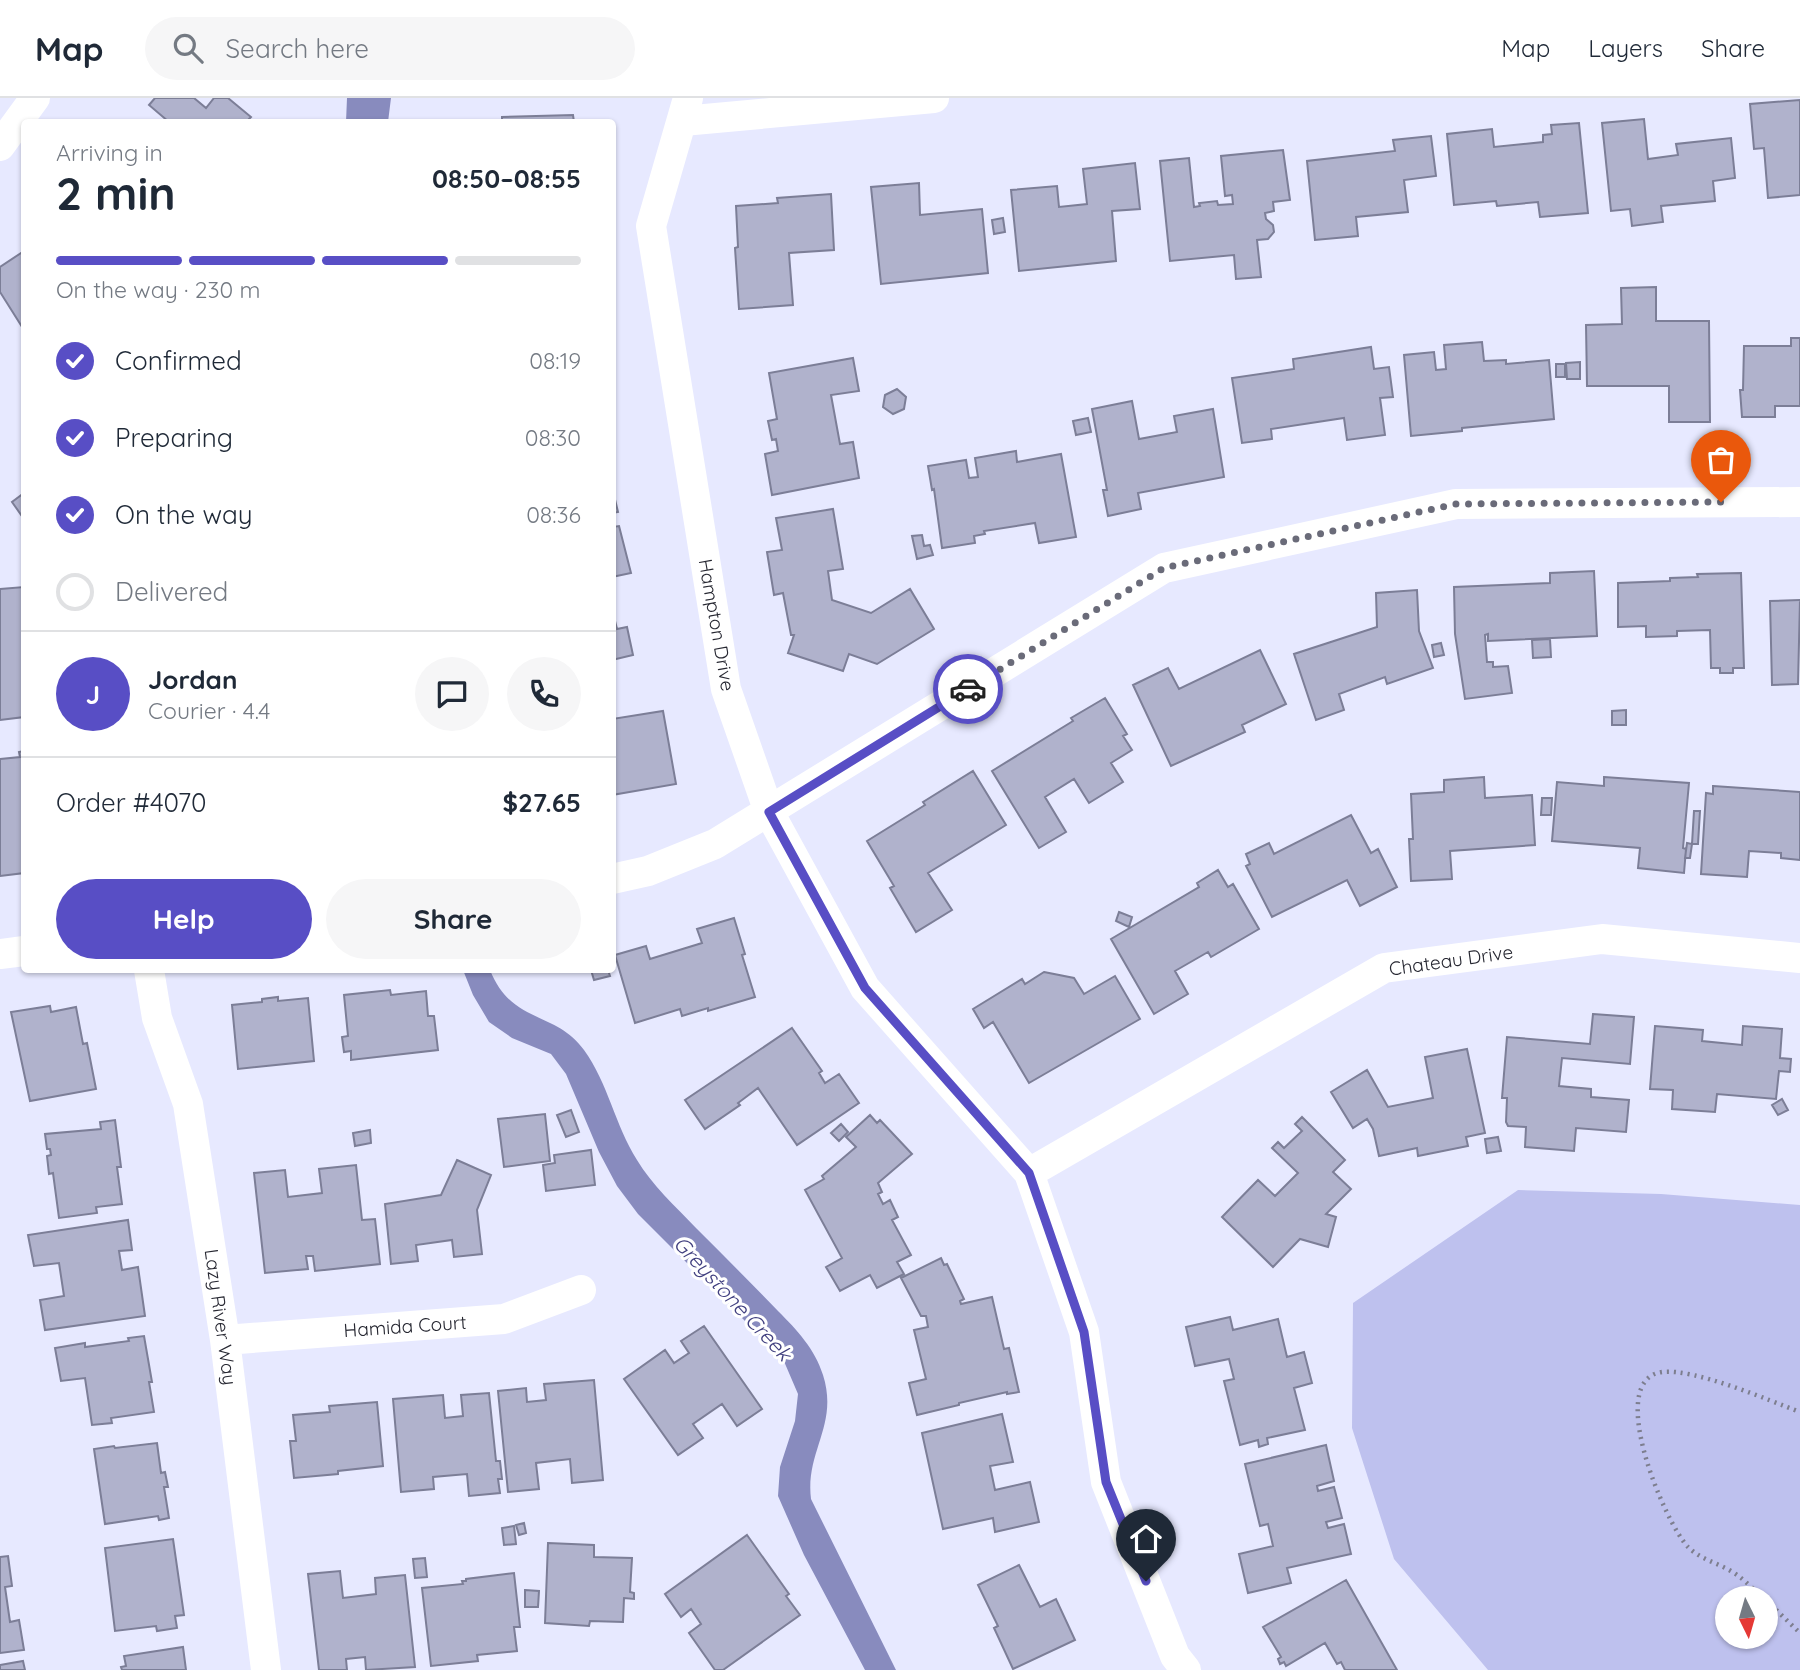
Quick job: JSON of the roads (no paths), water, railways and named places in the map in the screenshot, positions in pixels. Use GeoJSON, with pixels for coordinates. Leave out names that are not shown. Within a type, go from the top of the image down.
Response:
{"type":"FeatureCollection","features":[{"type":"Feature","properties":{"kind":"street"},"geometry":{"type":"LineString","coordinates":[[0,146],[35,98]]}},
{"type":"Feature","properties":{"kind":"street"},"geometry":{"type":"LineString","coordinates":[[685,110],[934,98]]}},
{"type":"Feature","properties":{"kind":"street","name":"Hampton Drive"},"geometry":{"type":"LineString","coordinates":[[685,110],[651,226],[726,689],[769,812],[865,988],[1029,1173],[1084,1332],[1106,1482],[1175,1656],[1186,1670]]}},
{"type":"Feature","properties":{"kind":"street"},"geometry":{"type":"LineString","coordinates":[[616,878],[648,871],[715,844],[1164,568],[1456,504],[1800,502]]}},
{"type":"Feature","properties":{"kind":"street","name":"Chateau Drive"},"geometry":{"type":"LineString","coordinates":[[1029,1173],[1384,968],[1602,939],[1800,958]]}},
{"type":"Feature","properties":{"kind":"street"},"geometry":{"type":"LineString","coordinates":[[0,954],[21,951]]}},
{"type":"Feature","properties":{"kind":"street","name":"Lazy River Way"},"geometry":{"type":"LineString","coordinates":[[150,973],[157,1018],[188,1104],[225,1340],[266,1670]]}},
{"type":"Feature","properties":{"kind":"street","name":"Hamida Court"},"geometry":{"type":"LineString","coordinates":[[225,1340],[504,1319],[581,1290]]}},
{"type":"Feature","properties":{"kind":"water"},"geometry":{"type":"Polygon","coordinates":[[[347,98],[391,98],[388,119],[346,119],[347,98]]]}},
{"type":"Feature","properties":{"kind":"water","name":"Greystone Creek"},"geometry":{"type":"Polygon","coordinates":[[[464,973],[492,973],[499,988],[510,1000],[573,1037],[592,1063],[629,1147],[650,1178],[805,1340],[820,1366],[827,1393],[825,1424],[810,1482],[811,1499],[896,1670],[865,1670],[804,1555],[778,1496],[780,1467],[795,1421],[798,1394],[783,1359],[638,1214],[617,1186],[599,1152],[566,1074],[551,1054],[512,1038],[489,1022],[464,973]]]}}]}
